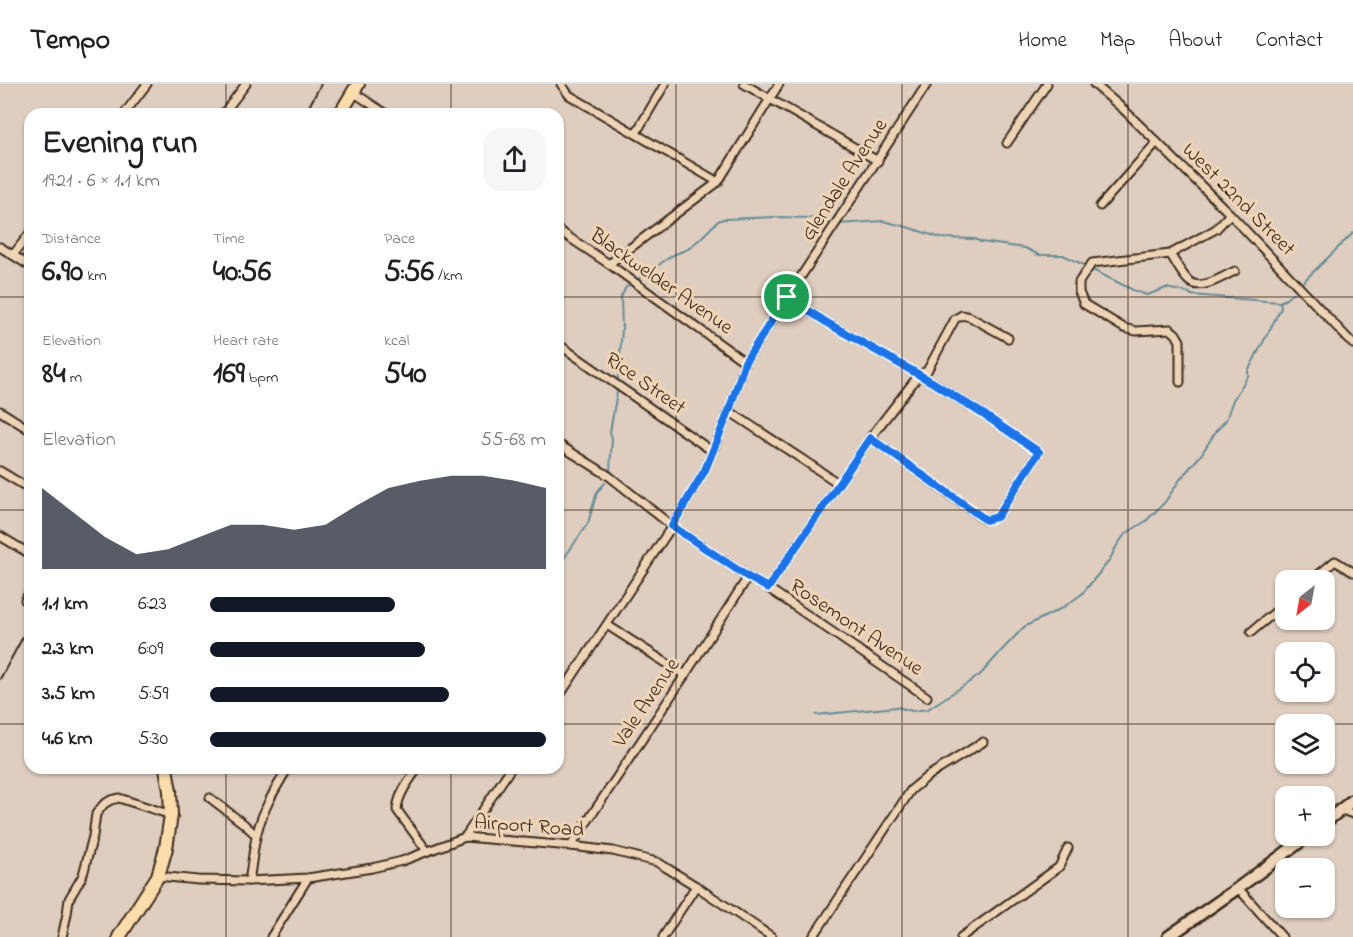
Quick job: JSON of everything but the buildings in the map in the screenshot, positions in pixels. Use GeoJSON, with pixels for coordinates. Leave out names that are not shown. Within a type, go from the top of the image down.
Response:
{"type":"FeatureCollection","features":[{"type":"Feature","properties":{"kind":"main road"},"geometry":{"type":"LineString","coordinates":[[343,108],[355,88]]}},
{"type":"Feature","properties":{"kind":"main road"},"geometry":{"type":"LineString","coordinates":[[119,937],[158,876],[166,849],[171,815],[167,774]]}},
{"type":"Feature","properties":{"kind":"street"},"geometry":{"type":"LineString","coordinates":[[129,108],[147,84]]}},
{"type":"Feature","properties":{"kind":"street"},"geometry":{"type":"LineString","coordinates":[[228,108],[246,84]]}},
{"type":"Feature","properties":{"kind":"street"},"geometry":{"type":"LineString","coordinates":[[561,84],[569,95],[718,182]]}},
{"type":"Feature","properties":{"kind":"street"},"geometry":{"type":"LineString","coordinates":[[636,133],[665,84]]}},
{"type":"Feature","properties":{"kind":"street"},"geometry":{"type":"LineString","coordinates":[[744,84],[878,161]]}},
{"type":"Feature","properties":{"kind":"street"},"geometry":{"type":"LineString","coordinates":[[609,264],[718,182],[779,84]]}},
{"type":"Feature","properties":{"kind":"street","name":"Glendale Avenue"},"geometry":{"type":"LineString","coordinates":[[564,689],[672,526],[705,470],[729,411],[745,362],[927,84]]}},
{"type":"Feature","properties":{"kind":"street"},"geometry":{"type":"LineString","coordinates":[[1007,143],[1047,84]]}},
{"type":"Feature","properties":{"kind":"street","name":"West 22nd Street"},"geometry":{"type":"LineString","coordinates":[[1094,84],[1157,141],[1230,214],[1353,344]]}},
{"type":"Feature","properties":{"kind":"street"},"geometry":{"type":"LineString","coordinates":[[355,88],[379,108]]}},
{"type":"Feature","properties":{"kind":"street"},"geometry":{"type":"LineString","coordinates":[[1100,206],[1157,141]]}},
{"type":"Feature","properties":{"kind":"street"},"geometry":{"type":"LineString","coordinates":[[1180,382],[1180,341],[1170,328],[1136,331],[1124,328],[1084,304],[1078,292],[1079,282],[1092,263],[1170,254],[1216,230],[1230,214]]}},
{"type":"Feature","properties":{"kind":"street","name":"Blackwelder Avenue"},"geometry":{"type":"LineString","coordinates":[[564,234],[745,362]]}},
{"type":"Feature","properties":{"kind":"street"},"geometry":{"type":"LineString","coordinates":[[13,255],[24,241]]}},
{"type":"Feature","properties":{"kind":"street"},"geometry":{"type":"LineString","coordinates":[[0,247],[24,262]]}},
{"type":"Feature","properties":{"kind":"street"},"geometry":{"type":"LineString","coordinates":[[1170,254],[1188,281],[1196,285],[1206,284],[1235,271]]}},
{"type":"Feature","properties":{"kind":"street"},"geometry":{"type":"LineString","coordinates":[[787,297],[829,324],[932,382],[1039,452],[997,517],[986,520],[870,438]]}},
{"type":"Feature","properties":{"kind":"street"},"geometry":{"type":"LineString","coordinates":[[768,588],[870,438],[919,375],[927,371],[955,319],[962,315],[970,317],[1008,338]]}},
{"type":"Feature","properties":{"kind":"street","name":"Rice Street"},"geometry":{"type":"LineString","coordinates":[[564,348],[712,451]]}},
{"type":"Feature","properties":{"kind":"street"},"geometry":{"type":"LineString","coordinates":[[0,411],[24,426]]}},
{"type":"Feature","properties":{"kind":"street"},"geometry":{"type":"LineString","coordinates":[[729,411],[838,483]]}},
{"type":"Feature","properties":{"kind":"street","name":"Rosemont Avenue"},"geometry":{"type":"LineString","coordinates":[[564,448],[609,476],[672,526],[768,588],[927,697]]}},
{"type":"Feature","properties":{"kind":"street"},"geometry":{"type":"LineString","coordinates":[[0,471],[24,485]]}},
{"type":"Feature","properties":{"kind":"street"},"geometry":{"type":"LineString","coordinates":[[0,536],[24,550]]}},
{"type":"Feature","properties":{"kind":"street"},"geometry":{"type":"LineString","coordinates":[[1324,570],[1335,561],[1353,572]]}},
{"type":"Feature","properties":{"kind":"street","name":"Vale Avenue"},"geometry":{"type":"LineString","coordinates":[[571,846],[748,577]]}},
{"type":"Feature","properties":{"kind":"street"},"geometry":{"type":"LineString","coordinates":[[1251,632],[1275,612]]}},
{"type":"Feature","properties":{"kind":"street"},"geometry":{"type":"LineString","coordinates":[[607,624],[685,675]]}},
{"type":"Feature","properties":{"kind":"street"},"geometry":{"type":"LineString","coordinates":[[813,937],[911,790],[928,776],[983,742]]}},
{"type":"Feature","properties":{"kind":"street"},"geometry":{"type":"LineString","coordinates":[[249,881],[256,835],[268,802],[284,774]]}},
{"type":"Feature","properties":{"kind":"street"},"geometry":{"type":"LineString","coordinates":[[414,774],[402,793],[397,810],[427,851]]}},
{"type":"Feature","properties":{"kind":"street"},"geometry":{"type":"LineString","coordinates":[[465,837],[507,774]]}},
{"type":"Feature","properties":{"kind":"street"},"geometry":{"type":"LineString","coordinates":[[62,937],[69,899],[84,871],[98,810],[104,804],[119,798],[171,815]]}},
{"type":"Feature","properties":{"kind":"street"},"geometry":{"type":"LineString","coordinates":[[210,798],[256,835]]}},
{"type":"Feature","properties":{"kind":"street"},"geometry":{"type":"LineString","coordinates":[[1348,812],[1353,800]]}},
{"type":"Feature","properties":{"kind":"street","name":"Airport Road"},"geometry":{"type":"LineString","coordinates":[[158,876],[249,881],[308,878],[402,861],[465,837],[571,846],[613,851],[657,862],[772,937]]}},
{"type":"Feature","properties":{"kind":"street"},"geometry":{"type":"LineString","coordinates":[[1168,937],[1295,846]]}},
{"type":"Feature","properties":{"kind":"street"},"geometry":{"type":"LineString","coordinates":[[962,937],[1059,867],[1068,848]]}},
{"type":"Feature","properties":{"kind":"street"},"geometry":{"type":"LineString","coordinates":[[271,937],[308,878]]}},
{"type":"Feature","properties":{"kind":"street"},"geometry":{"type":"LineString","coordinates":[[663,937],[696,886]]}},
{"type":"Feature","properties":{"kind":"street"},"geometry":{"type":"LineString","coordinates":[[1238,888],[1282,937]]}},
{"type":"Feature","properties":{"kind":"waterway"},"geometry":{"type":"LineString","coordinates":[[638,279],[673,255],[688,249],[723,219],[812,218],[831,223]]}},
{"type":"Feature","properties":{"kind":"waterway"},"geometry":{"type":"LineString","coordinates":[[838,224],[883,221],[941,238],[975,239],[981,242],[1025,248],[1039,255],[1063,255],[1084,265]]}},
{"type":"Feature","properties":{"kind":"waterway"},"geometry":{"type":"LineString","coordinates":[[1303,282],[1353,233]]}},
{"type":"Feature","properties":{"kind":"waterway"},"geometry":{"type":"LineString","coordinates":[[1093,270],[1147,295],[1166,288],[1191,295],[1280,302],[1293,293]]}},
{"type":"Feature","properties":{"kind":"waterway"},"geometry":{"type":"LineString","coordinates":[[618,379],[622,330],[621,297],[629,285]]}},
{"type":"Feature","properties":{"kind":"waterway"},"geometry":{"type":"LineString","coordinates":[[816,715],[897,707],[912,711],[928,709],[980,675],[1024,627],[1062,608],[1082,594],[1109,561],[1125,534],[1146,521],[1165,502],[1226,420],[1233,400],[1248,376],[1248,371],[1281,308],[1280,302]]}},
{"type":"Feature","properties":{"kind":"waterway"},"geometry":{"type":"LineString","coordinates":[[610,471],[612,438],[610,432],[617,392]]}},
{"type":"Feature","properties":{"kind":"waterway"},"geometry":{"type":"LineString","coordinates":[[564,559],[588,523],[597,492],[605,483]]}},
{"type":"Feature","properties":{"kind":"railway"},"geometry":{"type":"LineString","coordinates":[[308,108],[321,84]]}},
{"type":"Feature","properties":{"kind":"railway"},"geometry":{"type":"LineString","coordinates":[[0,679],[24,635]]}},
{"type":"Feature","properties":{"kind":"route"},"geometry":{"type":"LineString","coordinates":[[787,297],[829,324],[932,382],[1039,452],[997,517],[986,520],[870,438],[768,588],[672,526],[705,470],[729,411],[745,362],[787,297]]}}]}
